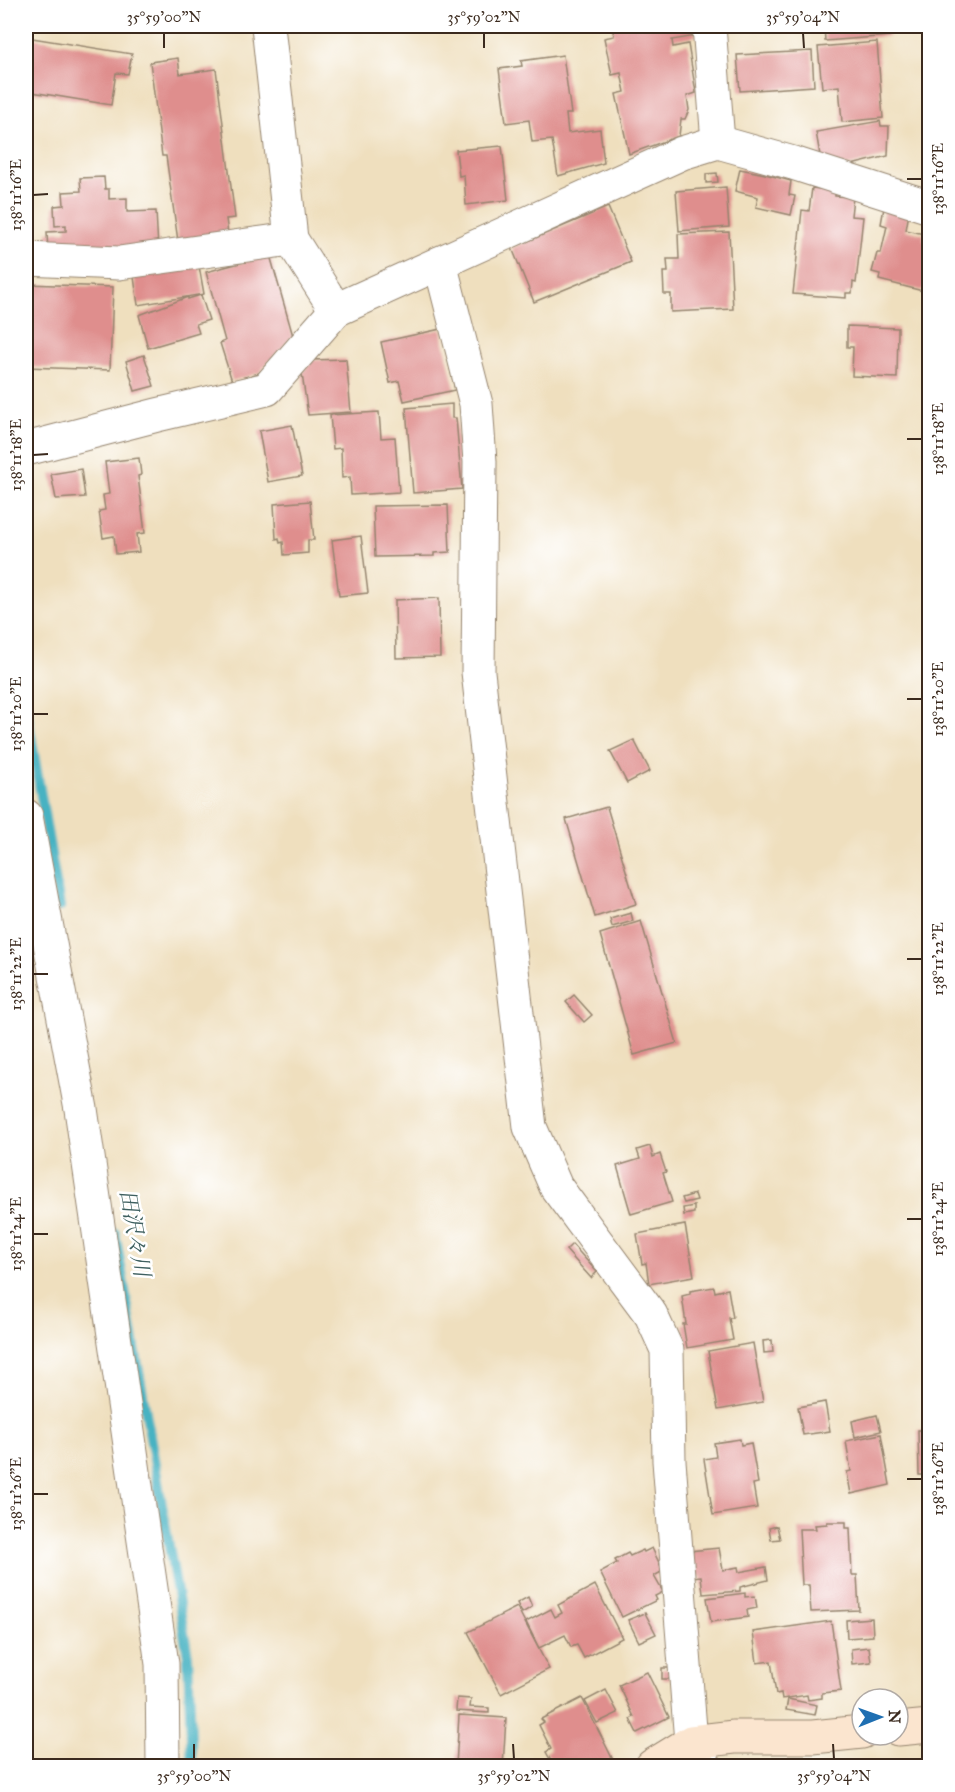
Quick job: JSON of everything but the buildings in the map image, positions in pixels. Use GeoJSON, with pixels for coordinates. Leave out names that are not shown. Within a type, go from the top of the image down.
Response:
{"type":"FeatureCollection","features":[{"type":"Feature","properties":{"kind":"street"},"geometry":{"type":"LineString","coordinates":[[268,26],[291,239],[336,310]]}},
{"type":"Feature","properties":{"kind":"street"},"geometry":{"type":"LineString","coordinates":[[709,26],[718,142]]}},
{"type":"Feature","properties":{"kind":"street"},"geometry":{"type":"LineString","coordinates":[[26,449],[267,388],[336,310],[682,153],[718,142],[793,163],[930,207]]}},
{"type":"Feature","properties":{"kind":"street"},"geometry":{"type":"LineString","coordinates":[[26,259],[119,263],[291,239]]}},
{"type":"Feature","properties":{"kind":"street"},"geometry":{"type":"LineString","coordinates":[[440,263],[476,404],[480,462],[477,672],[530,1127],[556,1187],[651,1315],[667,1350],[669,1461],[698,1754]]}},
{"type":"Feature","properties":{"kind":"street"},"geometry":{"type":"LineString","coordinates":[[26,816],[81,1109],[162,1664],[163,1767]]}},
{"type":"Feature","properties":{"kind":"street"},"geometry":{"type":"LineString","coordinates":[[910,1728],[930,1726]]}},
{"type":"Feature","properties":{"kind":"street"},"geometry":{"type":"LineString","coordinates":[[652,1767],[698,1754],[734,1737],[813,1737],[850,1733]]}},
{"type":"Feature","properties":{"kind":"waterway","name":"田沢々川"},"geometry":{"type":"LineString","coordinates":[[26,707],[60,907]]}},
{"type":"Feature","properties":{"kind":"waterway","name":"田沢々川"},"geometry":{"type":"LineString","coordinates":[[115,1233],[188,1656],[192,1766]]}}]}
